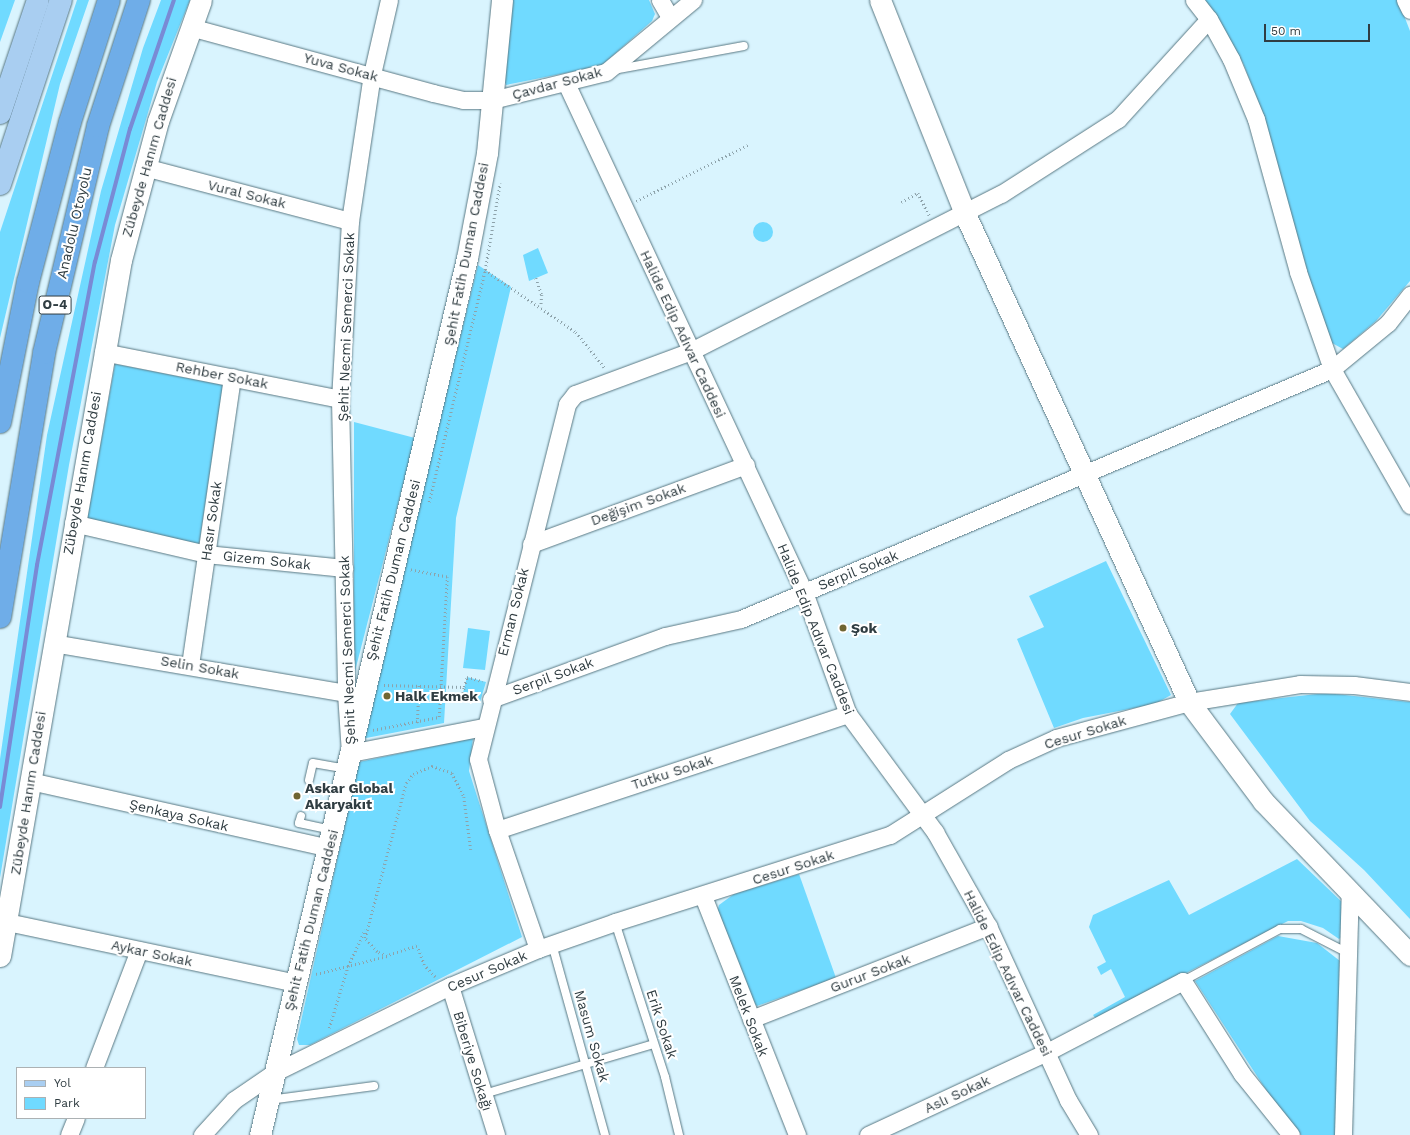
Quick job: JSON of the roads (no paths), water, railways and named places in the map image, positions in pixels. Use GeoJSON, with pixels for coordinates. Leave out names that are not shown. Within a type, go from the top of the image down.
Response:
{"type":"FeatureCollection","features":[{"type":"Feature","properties":{"kind":"highway","name":"Anadolu Otoyolu"},"geometry":{"type":"LineString","coordinates":[[0,422],[28,282],[70,122],[109,0]]}},
{"type":"Feature","properties":{"kind":"highway","name":"Anadolu Otoyolu"},"geometry":{"type":"LineString","coordinates":[[0,617],[44,353],[98,126],[139,0]]}},
{"type":"Feature","properties":{"kind":"main road"},"geometry":{"type":"LineString","coordinates":[[0,112],[38,0]]}},
{"type":"Feature","properties":{"kind":"main road"},"geometry":{"type":"LineString","coordinates":[[0,184],[14,133],[60,0]]}},
{"type":"Feature","properties":{"kind":"main road"},"geometry":{"type":"LineString","coordinates":[[14,133],[70,0]]}},
{"type":"Feature","properties":{"kind":"street","name":"Zübeyde Hanım Caddesi"},"geometry":{"type":"LineString","coordinates":[[0,956],[103,352],[144,168],[190,27],[201,0]]}},
{"type":"Feature","properties":{"kind":"street","name":"Şehit Necmi Semerci Sokak"},"geometry":{"type":"LineString","coordinates":[[349,761],[346,693],[340,399],[350,221],[372,74],[389,0]]}},
{"type":"Feature","properties":{"kind":"street","name":"Şehit Fatih Duman Caddesi"},"geometry":{"type":"LineString","coordinates":[[260,1135],[349,761],[405,572],[468,258],[487,153],[502,0]]}},
{"type":"Feature","properties":{"kind":"street"},"geometry":{"type":"LineString","coordinates":[[660,0],[670,17]]}},
{"type":"Feature","properties":{"kind":"street","name":"Çavdar Sokak"},"geometry":{"type":"LineString","coordinates":[[492,100],[606,72],[670,17],[693,0]]}},
{"type":"Feature","properties":{"kind":"street"},"geometry":{"type":"LineString","coordinates":[[880,0],[965,214],[1189,702],[1263,800],[1410,955]]}},
{"type":"Feature","properties":{"kind":"street"},"geometry":{"type":"LineString","coordinates":[[1194,0],[1209,19],[1231,59],[1256,119],[1298,272],[1332,370],[1410,505]]}},
{"type":"Feature","properties":{"kind":"street"},"geometry":{"type":"LineString","coordinates":[[1405,0],[1410,10]]}},
{"type":"Feature","properties":{"kind":"street","name":"Erman Sokak"},"geometry":{"type":"LineString","coordinates":[[545,946],[497,830],[478,759],[484,727],[567,404],[575,394],[690,351],[965,214],[1118,119],[1209,19]]}},
{"type":"Feature","properties":{"kind":"street","name":"Yuva Sokak"},"geometry":{"type":"LineString","coordinates":[[190,27],[372,74],[463,100],[492,100]]}},
{"type":"Feature","properties":{"kind":"street","name":"Halide Edip Adıvar Caddesi"},"geometry":{"type":"LineString","coordinates":[[566,83],[690,351],[746,465],[804,592],[848,714],[922,813],[988,926],[1047,1052],[1089,1135]]}},
{"type":"Feature","properties":{"kind":"street","name":"Vural Sokak"},"geometry":{"type":"LineString","coordinates":[[144,168],[350,221]]}},
{"type":"Feature","properties":{"kind":"street","name":"Serpil Sokak"},"geometry":{"type":"LineString","coordinates":[[492,696],[665,636],[741,619],[1085,476],[1332,370],[1388,323],[1410,295]]}},
{"type":"Feature","properties":{"kind":"street","name":"Rehber Sokak"},"geometry":{"type":"LineString","coordinates":[[103,352],[340,399]]}},
{"type":"Feature","properties":{"kind":"street","name":"Hasır Sokak"},"geometry":{"type":"LineString","coordinates":[[190,665],[232,377]]}},
{"type":"Feature","properties":{"kind":"street","name":"Değişim Sokak"},"geometry":{"type":"LineString","coordinates":[[531,544],[746,465]]}},
{"type":"Feature","properties":{"kind":"street","name":"Gizem Sokak"},"geometry":{"type":"LineString","coordinates":[[73,523],[206,554],[344,568]]}},
{"type":"Feature","properties":{"kind":"street","name":"Selin Sokak"},"geometry":{"type":"LineString","coordinates":[[53,643],[190,665],[346,693]]}},
{"type":"Feature","properties":{"kind":"street","name":"Cesur Sokak"},"geometry":{"type":"LineString","coordinates":[[202,1135],[234,1100],[275,1072],[450,986],[545,946],[615,922],[703,896],[890,836],[922,813],[1008,760],[1056,738],[1189,702],[1300,684],[1354,685],[1410,692]]}},
{"type":"Feature","properties":{"kind":"street","name":"Tutku Sokak"},"geometry":{"type":"LineString","coordinates":[[497,830],[848,714]]}},
{"type":"Feature","properties":{"kind":"street"},"geometry":{"type":"LineString","coordinates":[[349,761],[417,740],[484,727]]}},
{"type":"Feature","properties":{"kind":"street","name":"Şenkaya Sokak"},"geometry":{"type":"LineString","coordinates":[[30,781],[331,839]]}},
{"type":"Feature","properties":{"kind":"street"},"geometry":{"type":"LineString","coordinates":[[1343,1135],[1350,891]]}},
{"type":"Feature","properties":{"kind":"street","name":"Melek Sokak"},"geometry":{"type":"LineString","coordinates":[[703,896],[797,1135]]}},
{"type":"Feature","properties":{"kind":"street","name":"Aykar Sokak"},"geometry":{"type":"LineString","coordinates":[[7,922],[297,981]]}},
{"type":"Feature","properties":{"kind":"street","name":"Gurur Sokak"},"geometry":{"type":"LineString","coordinates":[[751,1019],[988,926]]}},
{"type":"Feature","properties":{"kind":"street"},"geometry":{"type":"LineString","coordinates":[[94,1067],[139,950]]}},
{"type":"Feature","properties":{"kind":"street"},"geometry":{"type":"LineString","coordinates":[[1183,981],[1242,1074],[1291,1135]]}},
{"type":"Feature","properties":{"kind":"street","name":"Aslı Sokak"},"geometry":{"type":"LineString","coordinates":[[868,1135],[1047,1052],[1183,981]]}},
{"type":"Feature","properties":{"kind":"street","name":"Biberiye Sokağı"},"geometry":{"type":"LineString","coordinates":[[450,986],[496,1135]]}},
{"type":"Feature","properties":{"kind":"street"},"geometry":{"type":"LineString","coordinates":[[69,1135],[76,1119]]}},
{"type":"Feature","properties":{"kind":"lane"},"geometry":{"type":"LineString","coordinates":[[606,72],[744,46]]}},
{"type":"Feature","properties":{"kind":"lane"},"geometry":{"type":"LineString","coordinates":[[309,780],[313,763],[349,761]]}},
{"type":"Feature","properties":{"kind":"lane"},"geometry":{"type":"LineString","coordinates":[[301,816],[300,822],[331,839]]}},
{"type":"Feature","properties":{"kind":"lane","name":"Erik Sokak"},"geometry":{"type":"LineString","coordinates":[[615,922],[654,1044],[679,1135]]}},
{"type":"Feature","properties":{"kind":"lane"},"geometry":{"type":"LineString","coordinates":[[1183,981],[1280,929],[1301,928],[1349,954]]}},
{"type":"Feature","properties":{"kind":"lane","name":"Masum Sokak"},"geometry":{"type":"LineString","coordinates":[[545,946],[586,1064],[605,1135]]}},
{"type":"Feature","properties":{"kind":"lane"},"geometry":{"type":"LineString","coordinates":[[484,1094],[654,1044]]}},
{"type":"Feature","properties":{"kind":"lane"},"geometry":{"type":"LineString","coordinates":[[268,1100],[374,1086]]}},
{"type":"Feature","properties":{"kind":"waterway"},"geometry":{"type":"LineString","coordinates":[[0,807],[37,565],[95,262],[130,129],[174,0]]}},
{"type":"Feature","properties":{"kind":"place","name":"Şok"},"geometry":{"type":"Point","coordinates":[843,628]}},
{"type":"Feature","properties":{"kind":"place","name":"Halk Ekmek"},"geometry":{"type":"Point","coordinates":[387,696]}},
{"type":"Feature","properties":{"kind":"place","name":"Askar Global Akaryakıt"},"geometry":{"type":"Point","coordinates":[297,796]}}]}
